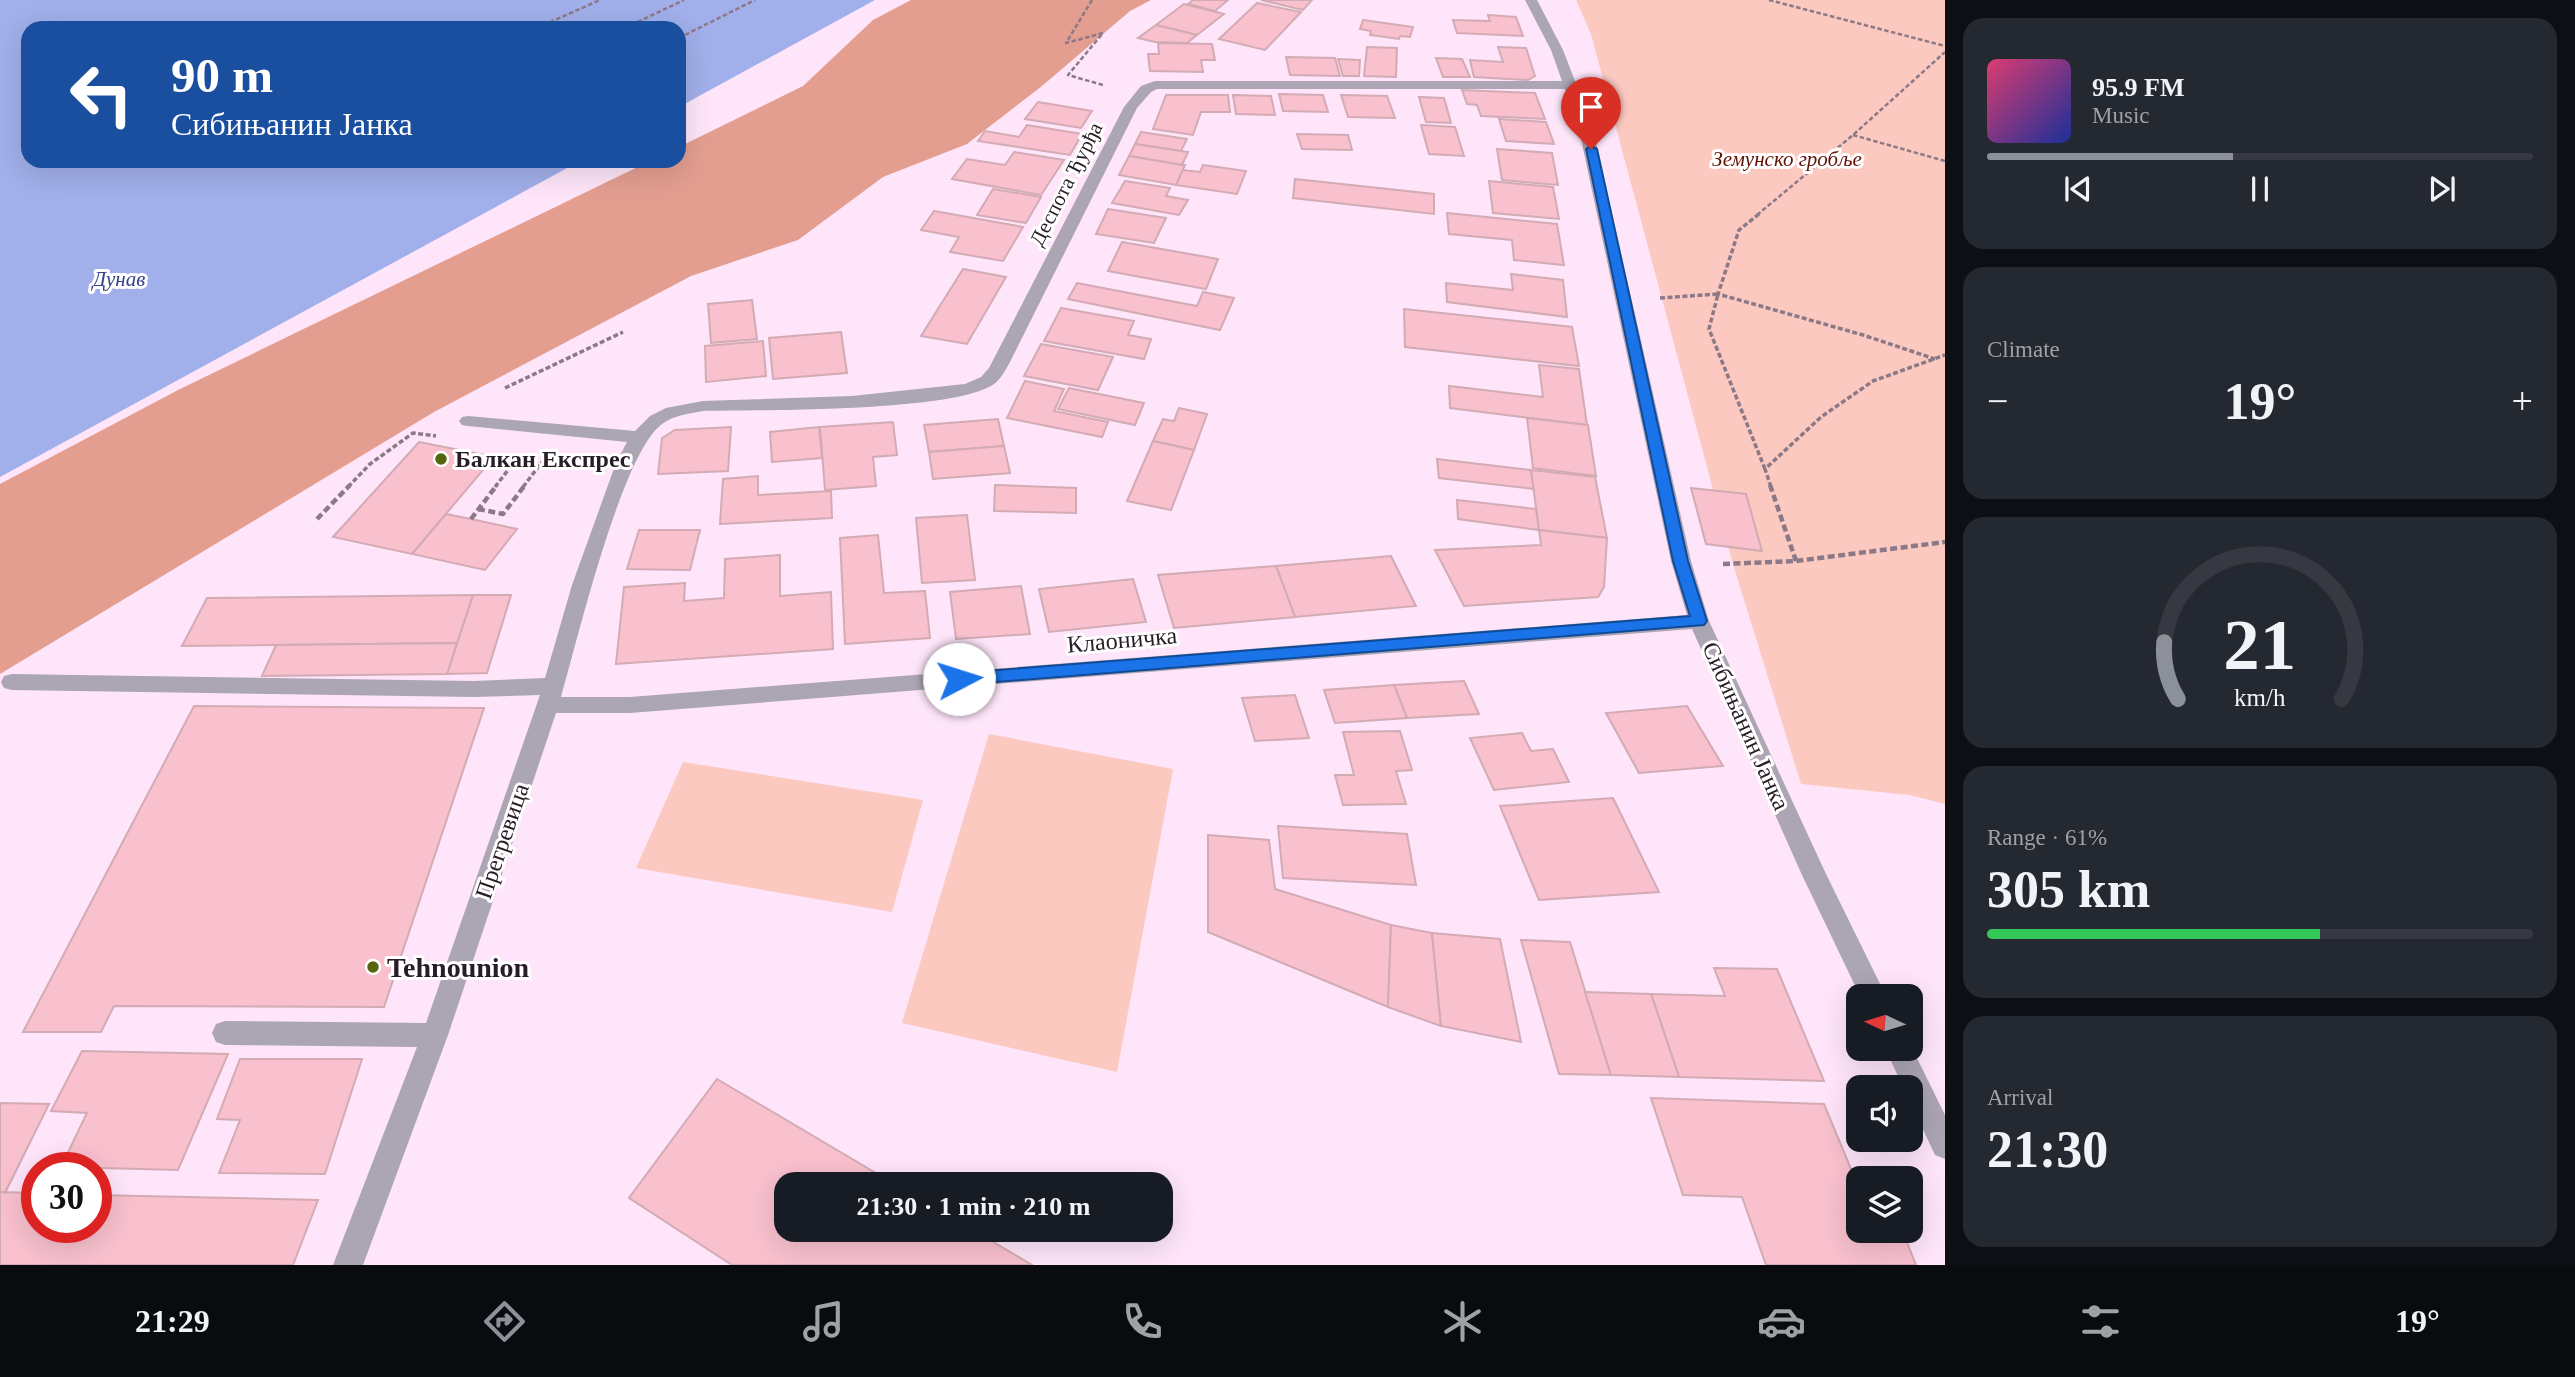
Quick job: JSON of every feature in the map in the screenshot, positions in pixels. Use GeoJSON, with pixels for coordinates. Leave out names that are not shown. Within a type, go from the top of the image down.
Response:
{"type":"FeatureCollection","features":[{"type":"Feature","properties":{"kind":"street","name":"Сибињанин Јанка"},"geometry":{"type":"LineString","coordinates":[[1531,0],[1572,85],[1598,174],[1681,561],[1699,621],[1814,875],[1867,984]]}},
{"type":"Feature","properties":{"kind":"street","name":"Деспота Ђурђа"},"geometry":{"type":"LineString","coordinates":[[656,420],[672,412],[703,406],[919,396],[958,391],[987,382],[1003,359],[1130,107],[1146,89],[1155,85],[1572,85]]}},
{"type":"Feature","properties":{"kind":"street","name":"Прегревица"},"geometry":{"type":"LineString","coordinates":[[348,1265],[435,1035],[552,695],[582,585],[625,463],[639,437],[656,420]]}},
{"type":"Feature","properties":{"kind":"street"},"geometry":{"type":"LineString","coordinates":[[477,421],[639,437]]}},
{"type":"Feature","properties":{"kind":"street","name":"Клаоничка"},"geometry":{"type":"LineString","coordinates":[[12,682],[474,689],[630,705],[1699,621]]}},
{"type":"Feature","properties":{"kind":"street"},"geometry":{"type":"LineString","coordinates":[[225,1033],[435,1035]]}},
{"type":"Feature","properties":{"kind":"street"},"geometry":{"type":"LineString","coordinates":[[1904,1061],[1945,1145]]}},
{"type":"Feature","properties":{"kind":"path"},"geometry":{"type":"LineString","coordinates":[[553,21],[600,0]]}},
{"type":"Feature","properties":{"kind":"path"},"geometry":{"type":"LineString","coordinates":[[640,21],[684,0]]}},
{"type":"Feature","properties":{"kind":"path"},"geometry":{"type":"LineString","coordinates":[[686,34],[755,0]]}},
{"type":"Feature","properties":{"kind":"path"},"geometry":{"type":"LineString","coordinates":[[1068,75],[1103,33],[1066,43],[1093,0]]}},
{"type":"Feature","properties":{"kind":"path"},"geometry":{"type":"LineString","coordinates":[[1769,0],[1945,46]]}},
{"type":"Feature","properties":{"kind":"path"},"geometry":{"type":"LineString","coordinates":[[1796,561],[1765,469],[1709,329],[1718,294],[1738,230],[1853,135],[1945,52]]}},
{"type":"Feature","properties":{"kind":"path"},"geometry":{"type":"LineString","coordinates":[[1853,135],[1945,161]]}},
{"type":"Feature","properties":{"kind":"path"},"geometry":{"type":"LineString","coordinates":[[1624,297],[1681,298],[1718,294],[1863,335],[1935,359]]}},
{"type":"Feature","properties":{"kind":"path"},"geometry":{"type":"LineString","coordinates":[[504,389],[623,332]]}},
{"type":"Feature","properties":{"kind":"path"},"geometry":{"type":"LineString","coordinates":[[1765,469],[1821,417],[1873,381],[1945,355]]}},
{"type":"Feature","properties":{"kind":"path"},"geometry":{"type":"LineString","coordinates":[[317,519],[370,464],[413,433],[468,442],[477,421]]}},
{"type":"Feature","properties":{"kind":"path"},"geometry":{"type":"LineString","coordinates":[[471,519],[539,429]]}},
{"type":"Feature","properties":{"kind":"path"},"geometry":{"type":"LineString","coordinates":[[478,509],[503,514],[549,451]]}},
{"type":"Feature","properties":{"kind":"path"},"geometry":{"type":"LineString","coordinates":[[1681,561],[1733,564],[1796,561],[1945,542]]}},
{"type":"Feature","properties":{"kind":"green space","name":"Земунско гробље"},"geometry":{"type":"Polygon","coordinates":[[[1576,0],[1945,0],[1945,804],[1910,795],[1801,784],[1733,564],[1591,34],[1576,0]]]}},
{"type":"Feature","properties":{"kind":"green space"},"geometry":{"type":"Polygon","coordinates":[[[989,734],[1173,769],[1117,1072],[902,1023],[989,734]]]}},
{"type":"Feature","properties":{"kind":"green space"},"geometry":{"type":"Polygon","coordinates":[[[683,762],[923,800],[892,912],[636,868],[683,762]]]}},
{"type":"Feature","properties":{"kind":"shaded area"},"geometry":{"type":"Polygon","coordinates":[[[911,0],[1151,0],[1130,11],[1042,86],[967,144],[883,177],[798,240],[691,276],[434,412],[0,674],[0,484],[180,389],[636,168],[686,168],[686,144],[803,86],[873,20],[911,0]]]}},
{"type":"Feature","properties":{"kind":"water","name":"Дунав"},"geometry":{"type":"Polygon","coordinates":[[[0,0],[875,0],[686,103],[686,21],[21,21],[21,168],[567,168],[0,477],[0,0]]]}},
{"type":"Feature","properties":{"kind":"building"},"geometry":{"type":"Polygon","coordinates":[[[1193,0],[1228,0],[1215,11],[1188,4],[1193,0]]]}},
{"type":"Feature","properties":{"kind":"building"},"geometry":{"type":"Polygon","coordinates":[[[1261,0],[1312,0],[1303,10],[1261,0]]]}},
{"type":"Feature","properties":{"kind":"building"},"geometry":{"type":"Polygon","coordinates":[[[1257,3],[1301,12],[1265,50],[1219,39],[1257,3]]]}},
{"type":"Feature","properties":{"kind":"building"},"geometry":{"type":"Polygon","coordinates":[[[1184,4],[1224,14],[1197,35],[1156,25],[1184,4]]]}},
{"type":"Feature","properties":{"kind":"building"},"geometry":{"type":"Polygon","coordinates":[[[1488,15],[1516,17],[1523,36],[1457,33],[1453,20],[1490,21],[1488,15]]]}},
{"type":"Feature","properties":{"kind":"building"},"geometry":{"type":"Polygon","coordinates":[[[1363,20],[1413,27],[1410,37],[1400,36],[1399,39],[1370,35],[1371,31],[1360,29],[1363,20]]]}},
{"type":"Feature","properties":{"kind":"building"},"geometry":{"type":"Polygon","coordinates":[[[1156,25],[1197,35],[1187,43],[1155,42],[1138,38],[1156,25]]]}},
{"type":"Feature","properties":{"kind":"building"},"geometry":{"type":"Polygon","coordinates":[[[1158,43],[1212,44],[1215,60],[1201,60],[1203,72],[1150,71],[1148,54],[1159,54],[1158,43]]]}},
{"type":"Feature","properties":{"kind":"building"},"geometry":{"type":"Polygon","coordinates":[[[1367,47],[1397,48],[1396,77],[1364,76],[1367,47]]]}},
{"type":"Feature","properties":{"kind":"building"},"geometry":{"type":"Polygon","coordinates":[[[1498,47],[1526,48],[1535,76],[1528,80],[1474,77],[1470,60],[1503,62],[1498,47]]]}},
{"type":"Feature","properties":{"kind":"building"},"geometry":{"type":"Polygon","coordinates":[[[1286,57],[1335,58],[1340,76],[1290,75],[1286,57]]]}},
{"type":"Feature","properties":{"kind":"building"},"geometry":{"type":"Polygon","coordinates":[[[1436,58],[1462,59],[1470,77],[1443,77],[1436,58]]]}},
{"type":"Feature","properties":{"kind":"building"},"geometry":{"type":"Polygon","coordinates":[[[1338,59],[1360,60],[1359,76],[1343,76],[1338,59]]]}},
{"type":"Feature","properties":{"kind":"building"},"geometry":{"type":"Polygon","coordinates":[[[1462,90],[1535,93],[1545,119],[1481,116],[1477,105],[1467,104],[1462,90]]]}},
{"type":"Feature","properties":{"kind":"building"},"geometry":{"type":"Polygon","coordinates":[[[1279,94],[1323,95],[1328,112],[1283,111],[1279,94]]]}},
{"type":"Feature","properties":{"kind":"building"},"geometry":{"type":"Polygon","coordinates":[[[1166,95],[1228,95],[1230,112],[1201,112],[1193,135],[1153,129],[1166,95]]]}},
{"type":"Feature","properties":{"kind":"building"},"geometry":{"type":"Polygon","coordinates":[[[1233,95],[1271,96],[1275,115],[1236,114],[1233,95]]]}},
{"type":"Feature","properties":{"kind":"building"},"geometry":{"type":"Polygon","coordinates":[[[1341,95],[1387,96],[1395,118],[1348,117],[1341,95]]]}},
{"type":"Feature","properties":{"kind":"building"},"geometry":{"type":"Polygon","coordinates":[[[1419,97],[1444,98],[1451,123],[1426,122],[1419,97]]]}},
{"type":"Feature","properties":{"kind":"building"},"geometry":{"type":"Polygon","coordinates":[[[1038,102],[1092,111],[1081,128],[1025,119],[1038,102]]]}},
{"type":"Feature","properties":{"kind":"building"},"geometry":{"type":"Polygon","coordinates":[[[1499,119],[1546,122],[1554,144],[1506,141],[1499,119]]]}},
{"type":"Feature","properties":{"kind":"building"},"geometry":{"type":"Polygon","coordinates":[[[1027,125],[1082,134],[1070,155],[978,141],[985,131],[1019,137],[1027,125]]]}},
{"type":"Feature","properties":{"kind":"building"},"geometry":{"type":"Polygon","coordinates":[[[1421,125],[1455,127],[1464,156],[1429,154],[1421,125]]]}},
{"type":"Feature","properties":{"kind":"building"},"geometry":{"type":"Polygon","coordinates":[[[1141,132],[1187,139],[1181,151],[1135,144],[1141,132]]]}},
{"type":"Feature","properties":{"kind":"building"},"geometry":{"type":"Polygon","coordinates":[[[1297,134],[1348,135],[1352,150],[1302,149],[1297,134]]]}},
{"type":"Feature","properties":{"kind":"building"},"geometry":{"type":"Polygon","coordinates":[[[1135,144],[1188,152],[1182,165],[1129,156],[1135,144]]]}},
{"type":"Feature","properties":{"kind":"building"},"geometry":{"type":"Polygon","coordinates":[[[1497,149],[1552,153],[1558,185],[1502,180],[1497,149]]]}},
{"type":"Feature","properties":{"kind":"building"},"geometry":{"type":"Polygon","coordinates":[[[1014,152],[1064,160],[1041,195],[952,179],[967,159],[1005,165],[1014,152]]]}},
{"type":"Feature","properties":{"kind":"building"},"geometry":{"type":"Polygon","coordinates":[[[1129,156],[1185,165],[1176,185],[1119,175],[1129,156]]]}},
{"type":"Feature","properties":{"kind":"building"},"geometry":{"type":"Polygon","coordinates":[[[1203,165],[1246,171],[1237,194],[1176,185],[1183,170],[1200,172],[1203,165]]]}},
{"type":"Feature","properties":{"kind":"building"},"geometry":{"type":"Polygon","coordinates":[[[1295,179],[1434,194],[1434,214],[1293,198],[1295,179]]]}},
{"type":"Feature","properties":{"kind":"building"},"geometry":{"type":"Polygon","coordinates":[[[1125,181],[1170,188],[1166,196],[1188,200],[1179,215],[1112,203],[1125,181]]]}},
{"type":"Feature","properties":{"kind":"building"},"geometry":{"type":"Polygon","coordinates":[[[1489,181],[1553,187],[1559,219],[1493,213],[1489,181]]]}},
{"type":"Feature","properties":{"kind":"building"},"geometry":{"type":"Polygon","coordinates":[[[993,189],[1041,197],[1026,223],[977,215],[993,189]]]}},
{"type":"Feature","properties":{"kind":"building"},"geometry":{"type":"Polygon","coordinates":[[[1108,209],[1166,218],[1154,243],[1096,234],[1108,209]]]}},
{"type":"Feature","properties":{"kind":"building"},"geometry":{"type":"Polygon","coordinates":[[[934,211],[1023,227],[1003,261],[950,252],[959,237],[921,230],[934,211]]]}},
{"type":"Feature","properties":{"kind":"building"},"geometry":{"type":"Polygon","coordinates":[[[1447,213],[1557,224],[1564,265],[1514,260],[1512,240],[1449,234],[1447,213]]]}},
{"type":"Feature","properties":{"kind":"building"},"geometry":{"type":"Polygon","coordinates":[[[1122,242],[1218,259],[1206,289],[1108,271],[1122,242]]]}},
{"type":"Feature","properties":{"kind":"building"},"geometry":{"type":"Polygon","coordinates":[[[963,269],[1006,277],[967,344],[921,336],[963,269]]]}},
{"type":"Feature","properties":{"kind":"building"},"geometry":{"type":"Polygon","coordinates":[[[1511,274],[1563,280],[1567,317],[1447,302],[1446,283],[1513,290],[1511,274]]]}},
{"type":"Feature","properties":{"kind":"building"},"geometry":{"type":"Polygon","coordinates":[[[1077,283],[1197,306],[1203,292],[1234,298],[1220,330],[1068,299],[1077,283]]]}},
{"type":"Feature","properties":{"kind":"building"},"geometry":{"type":"Polygon","coordinates":[[[752,300],[757,339],[711,343],[708,304],[752,300]]]}},
{"type":"Feature","properties":{"kind":"building"},"geometry":{"type":"Polygon","coordinates":[[[1061,308],[1134,321],[1128,335],[1151,339],[1144,359],[1044,341],[1061,308]]]}},
{"type":"Feature","properties":{"kind":"building"},"geometry":{"type":"Polygon","coordinates":[[[1404,309],[1572,327],[1579,366],[1405,347],[1404,309]]]}},
{"type":"Feature","properties":{"kind":"building"},"geometry":{"type":"Polygon","coordinates":[[[841,332],[847,373],[773,379],[769,338],[841,332]]]}},
{"type":"Feature","properties":{"kind":"building"},"geometry":{"type":"Polygon","coordinates":[[[763,341],[766,376],[706,382],[705,346],[763,341]]]}},
{"type":"Feature","properties":{"kind":"building"},"geometry":{"type":"Polygon","coordinates":[[[1041,344],[1113,357],[1098,390],[1024,376],[1041,344]]]}},
{"type":"Feature","properties":{"kind":"building"},"geometry":{"type":"Polygon","coordinates":[[[1539,365],[1579,369],[1587,425],[1450,408],[1449,386],[1543,397],[1539,365]]]}},
{"type":"Feature","properties":{"kind":"building"},"geometry":{"type":"Polygon","coordinates":[[[1025,381],[1064,389],[1054,411],[1108,422],[1102,437],[1007,418],[1025,381]]]}},
{"type":"Feature","properties":{"kind":"building"},"geometry":{"type":"Polygon","coordinates":[[[1069,388],[1144,403],[1135,425],[1058,409],[1069,388]]]}},
{"type":"Feature","properties":{"kind":"building"},"geometry":{"type":"Polygon","coordinates":[[[1179,408],[1207,414],[1194,450],[1153,441],[1163,419],[1174,421],[1179,408]]]}},
{"type":"Feature","properties":{"kind":"building"},"geometry":{"type":"Polygon","coordinates":[[[1527,418],[1588,425],[1596,476],[1533,468],[1527,418]]]}},
{"type":"Feature","properties":{"kind":"building"},"geometry":{"type":"Polygon","coordinates":[[[998,419],[1004,446],[929,452],[924,425],[998,419]]]}},
{"type":"Feature","properties":{"kind":"building"},"geometry":{"type":"Polygon","coordinates":[[[893,422],[897,455],[873,457],[876,486],[825,490],[820,427],[893,422]]]}},
{"type":"Feature","properties":{"kind":"building"},"geometry":{"type":"Polygon","coordinates":[[[731,427],[728,471],[658,474],[662,438],[675,430],[731,427]]]}},
{"type":"Feature","properties":{"kind":"building"},"geometry":{"type":"Polygon","coordinates":[[[819,427],[822,458],[772,462],[770,432],[819,427]]]}},
{"type":"Feature","properties":{"kind":"building"},"geometry":{"type":"Polygon","coordinates":[[[1153,441],[1194,450],[1171,510],[1127,501],[1153,441]]]}},
{"type":"Feature","properties":{"kind":"building"},"geometry":{"type":"Polygon","coordinates":[[[419,442],[494,457],[412,554],[333,537],[419,442]]]}},
{"type":"Feature","properties":{"kind":"building"},"geometry":{"type":"Polygon","coordinates":[[[1004,446],[1010,473],[933,479],[929,452],[1004,446]]]}},
{"type":"Feature","properties":{"kind":"building"},"geometry":{"type":"Polygon","coordinates":[[[1437,459],[1531,470],[1534,489],[1439,478],[1437,459]]]}},
{"type":"Feature","properties":{"kind":"building"},"geometry":{"type":"Polygon","coordinates":[[[1531,470],[1595,477],[1607,538],[1539,530],[1531,470]]]}},
{"type":"Feature","properties":{"kind":"building"},"geometry":{"type":"Polygon","coordinates":[[[758,476],[758,495],[831,491],[832,518],[720,524],[723,479],[758,476]]]}},
{"type":"Feature","properties":{"kind":"building"},"geometry":{"type":"Polygon","coordinates":[[[995,485],[1076,488],[1076,513],[994,511],[995,485]]]}},
{"type":"Feature","properties":{"kind":"building"},"geometry":{"type":"Polygon","coordinates":[[[1691,488],[1746,494],[1762,551],[1706,544],[1691,488]]]}},
{"type":"Feature","properties":{"kind":"building"},"geometry":{"type":"Polygon","coordinates":[[[1457,500],[1536,509],[1539,530],[1458,519],[1457,500]]]}},
{"type":"Feature","properties":{"kind":"building"},"geometry":{"type":"Polygon","coordinates":[[[446,514],[517,529],[485,570],[412,554],[446,514]]]}},
{"type":"Feature","properties":{"kind":"building"},"geometry":{"type":"Polygon","coordinates":[[[967,515],[975,580],[922,583],[916,518],[967,515]]]}},
{"type":"Feature","properties":{"kind":"building"},"geometry":{"type":"Polygon","coordinates":[[[639,530],[700,530],[690,570],[627,569],[639,530]]]}},
{"type":"Feature","properties":{"kind":"building"},"geometry":{"type":"Polygon","coordinates":[[[1539,530],[1607,538],[1604,587],[1598,597],[1464,606],[1435,550],[1541,545],[1539,530]]]}},
{"type":"Feature","properties":{"kind":"building"},"geometry":{"type":"Polygon","coordinates":[[[878,535],[884,593],[925,591],[930,638],[845,644],[840,538],[878,535]]]}},
{"type":"Feature","properties":{"kind":"building"},"geometry":{"type":"Polygon","coordinates":[[[780,555],[780,596],[831,592],[833,649],[616,664],[624,587],[685,583],[684,601],[724,598],[725,559],[780,555]]]}},
{"type":"Feature","properties":{"kind":"building"},"geometry":{"type":"Polygon","coordinates":[[[1391,556],[1416,606],[1295,617],[1276,566],[1391,556]]]}},
{"type":"Feature","properties":{"kind":"building"},"geometry":{"type":"Polygon","coordinates":[[[1276,566],[1295,617],[1174,628],[1158,575],[1276,566]]]}},
{"type":"Feature","properties":{"kind":"building"},"geometry":{"type":"Polygon","coordinates":[[[1133,579],[1146,622],[1049,632],[1039,589],[1133,579]]]}},
{"type":"Feature","properties":{"kind":"building"},"geometry":{"type":"Polygon","coordinates":[[[1021,586],[1030,634],[956,639],[950,592],[1021,586]]]}},
{"type":"Feature","properties":{"kind":"building"},"geometry":{"type":"Polygon","coordinates":[[[473,595],[511,595],[487,673],[447,674],[473,595]]]}},
{"type":"Feature","properties":{"kind":"building"},"geometry":{"type":"Polygon","coordinates":[[[473,595],[457,643],[182,646],[207,598],[473,595]]]}},
{"type":"Feature","properties":{"kind":"building"},"geometry":{"type":"Polygon","coordinates":[[[457,643],[447,674],[262,676],[276,645],[457,643]]]}},
{"type":"Feature","properties":{"kind":"building"},"geometry":{"type":"Polygon","coordinates":[[[1464,681],[1479,714],[1407,718],[1394,685],[1464,681]]]}},
{"type":"Feature","properties":{"kind":"building"},"geometry":{"type":"Polygon","coordinates":[[[1394,685],[1407,718],[1335,723],[1324,690],[1394,685]]]}},
{"type":"Feature","properties":{"kind":"building"},"geometry":{"type":"Polygon","coordinates":[[[1295,695],[1309,738],[1255,741],[1242,698],[1295,695]]]}},
{"type":"Feature","properties":{"kind":"building"},"geometry":{"type":"Polygon","coordinates":[[[194,706],[484,708],[384,1007],[114,1006],[101,1032],[23,1032],[194,706]]]}},
{"type":"Feature","properties":{"kind":"building"},"geometry":{"type":"Polygon","coordinates":[[[1687,706],[1723,766],[1639,773],[1606,713],[1687,706]]]}},
{"type":"Feature","properties":{"kind":"building"},"geometry":{"type":"Polygon","coordinates":[[[1400,731],[1412,770],[1396,771],[1406,804],[1343,805],[1335,775],[1354,775],[1343,732],[1400,731]]]}},
{"type":"Feature","properties":{"kind":"building"},"geometry":{"type":"Polygon","coordinates":[[[1522,733],[1531,751],[1553,749],[1569,782],[1494,790],[1470,738],[1522,733]]]}},
{"type":"Feature","properties":{"kind":"building"},"geometry":{"type":"Polygon","coordinates":[[[1613,798],[1659,892],[1539,900],[1500,806],[1613,798]]]}},
{"type":"Feature","properties":{"kind":"building"},"geometry":{"type":"Polygon","coordinates":[[[1278,826],[1407,834],[1416,885],[1283,878],[1278,826]]]}},
{"type":"Feature","properties":{"kind":"building"},"geometry":{"type":"Polygon","coordinates":[[[1208,835],[1269,840],[1275,889],[1391,925],[1388,1007],[1208,932],[1208,835]]]}},
{"type":"Feature","properties":{"kind":"building"},"geometry":{"type":"Polygon","coordinates":[[[1391,925],[1432,933],[1441,1026],[1388,1007],[1391,925]]]}},
{"type":"Feature","properties":{"kind":"building"},"geometry":{"type":"Polygon","coordinates":[[[1432,933],[1500,939],[1521,1042],[1441,1026],[1432,933]]]}},
{"type":"Feature","properties":{"kind":"building"},"geometry":{"type":"Polygon","coordinates":[[[1521,940],[1570,942],[1611,1075],[1559,1074],[1521,940]]]}},
{"type":"Feature","properties":{"kind":"building"},"geometry":{"type":"Polygon","coordinates":[[[1714,968],[1777,969],[1824,1081],[1679,1077],[1651,994],[1725,996],[1714,968]]]}},
{"type":"Feature","properties":{"kind":"building"},"geometry":{"type":"Polygon","coordinates":[[[1585,992],[1651,994],[1679,1077],[1611,1075],[1585,992]]]}},
{"type":"Feature","properties":{"kind":"building"},"geometry":{"type":"Polygon","coordinates":[[[82,1051],[228,1054],[178,1170],[112,1168],[112,1152],[68,1152],[87,1113],[51,1111],[82,1051]]]}},
{"type":"Feature","properties":{"kind":"building"},"geometry":{"type":"Polygon","coordinates":[[[240,1059],[362,1059],[325,1174],[219,1173],[240,1120],[217,1119],[240,1059]]]}},
{"type":"Feature","properties":{"kind":"building"},"geometry":{"type":"Polygon","coordinates":[[[717,1079],[874,1172],[774,1172],[774,1242],[993,1242],[1032,1265],[732,1265],[629,1198],[717,1079]]]}},
{"type":"Feature","properties":{"kind":"building"},"geometry":{"type":"Polygon","coordinates":[[[1651,1098],[1824,1104],[1850,1166],[1846,1166],[1846,1243],[1907,1243],[1916,1265],[1766,1265],[1742,1197],[1683,1195],[1651,1098]]]}},
{"type":"Feature","properties":{"kind":"building"},"geometry":{"type":"Polygon","coordinates":[[[0,1103],[49,1104],[25,1152],[21,1152],[21,1161],[5,1193],[0,1192],[0,1103]]]}},
{"type":"Feature","properties":{"kind":"building"},"geometry":{"type":"Polygon","coordinates":[[[0,1192],[21,1193],[21,1243],[112,1243],[112,1195],[318,1200],[293,1265],[0,1265],[0,1192]]]}},
{"type":"Feature","properties":{"kind":"place","name":"Балкан Експрес"},"geometry":{"type":"Point","coordinates":[441,459]}},
{"type":"Feature","properties":{"kind":"place","name":"Tehnounion"},"geometry":{"type":"Point","coordinates":[373,967]}},
{"type":"Feature","properties":{"kind":"route"},"geometry":{"type":"LineString","coordinates":[[959,679],[1699,621],[1681,561],[1591,149]]}}]}
